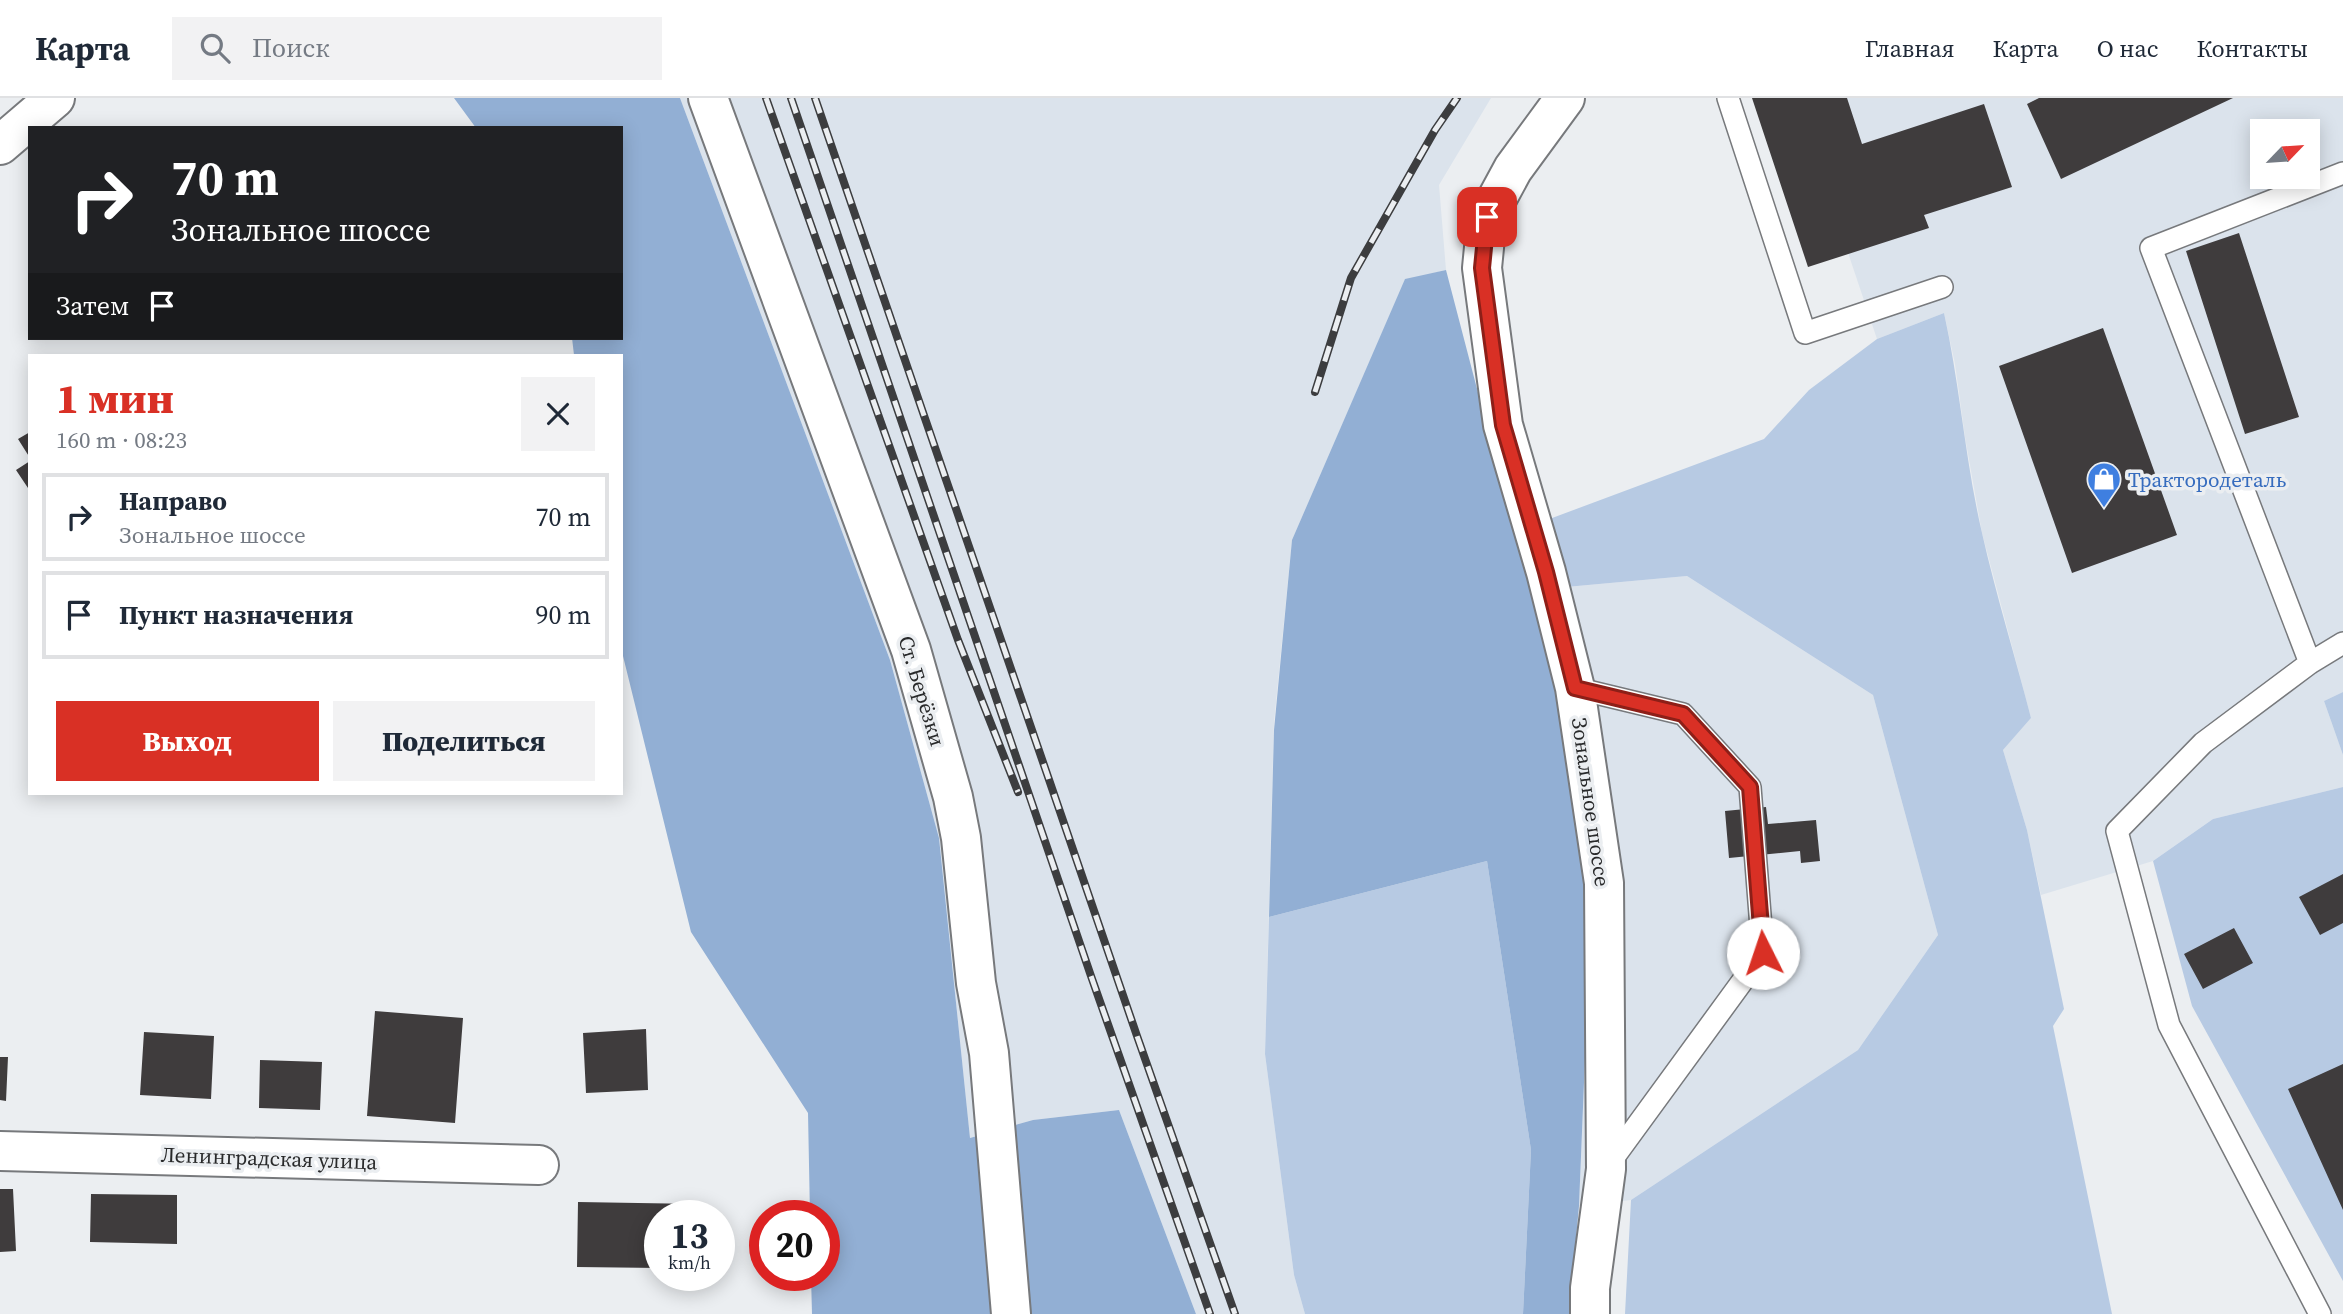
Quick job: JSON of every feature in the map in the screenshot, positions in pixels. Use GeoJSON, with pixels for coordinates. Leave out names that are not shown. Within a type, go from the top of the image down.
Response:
{"type":"FeatureCollection","features":[{"type":"Feature","properties":{"kind":"street"},"geometry":{"type":"LineString","coordinates":[[0,145],[55,98]]}},
{"type":"Feature","properties":{"kind":"street","name":"Ст. Берёзки"},"geometry":{"type":"LineString","coordinates":[[708,98],[911,650],[953,797],[961,838],[976,983],[989,1053],[1011,1314]]}},
{"type":"Feature","properties":{"kind":"street","name":"Зональное шоссе"},"geometry":{"type":"LineString","coordinates":[[1565,98],[1513,169],[1487,217],[1482,268],[1503,425],[1546,572],[1575,688],[1604,883],[1606,1169],[1590,1301]]}},
{"type":"Feature","properties":{"kind":"street","name":"Ленинградская улица"},"geometry":{"type":"LineString","coordinates":[[0,1151],[539,1166]]}},
{"type":"Feature","properties":{"kind":"lane"},"geometry":{"type":"LineString","coordinates":[[1728,98],[1805,334],[1942,287]]}},
{"type":"Feature","properties":{"kind":"lane"},"geometry":{"type":"LineString","coordinates":[[2310,663],[2151,248],[2343,173]]}},
{"type":"Feature","properties":{"kind":"lane"},"geometry":{"type":"LineString","coordinates":[[2320,1314],[2169,1025],[2117,831],[2203,743],[2310,663],[2343,643]]}},
{"type":"Feature","properties":{"kind":"lane"},"geometry":{"type":"LineString","coordinates":[[1575,688],[1683,714],[1750,787],[1763,953],[1606,1169]]}},
{"type":"Feature","properties":{"kind":"shaded area"},"geometry":{"type":"Polygon","coordinates":[[[454,98],[680,98],[890,660],[939,838],[970,1138],[1033,1120],[1119,1110],[1196,1314],[812,1314],[811,1291],[840,1291],[840,1200],[810,1200],[808,1113],[691,932],[623,656],[623,354],[574,354],[572,340],[623,340],[623,126],[475,126],[454,98]]]}},
{"type":"Feature","properties":{"kind":"shaded area"},"geometry":{"type":"Polygon","coordinates":[[[680,98],[1491,98],[1439,185],[1446,270],[1405,280],[1292,540],[1274,723],[1265,1054],[1294,1275],[1305,1314],[1196,1314],[1119,1110],[1033,1120],[970,1138],[939,838],[890,660],[680,98]]]}},
{"type":"Feature","properties":{"kind":"shaded area"},"geometry":{"type":"Polygon","coordinates":[[[1796,98],[2343,98],[2343,692],[2324,701],[2343,755],[2343,787],[2213,819],[2153,861],[2041,895],[2027,830],[2003,750],[2031,718],[1982,533],[1955,364],[1944,313],[1877,339],[1796,98]]]}},
{"type":"Feature","properties":{"kind":"shaded area"},"geometry":{"type":"Polygon","coordinates":[[[1446,270],[1482,408],[1528,527],[1592,885],[1579,1206],[1569,1314],[1523,1314],[1531,1150],[1487,861],[1269,917],[1274,730],[1292,540],[1405,279],[1446,270]]]}},
{"type":"Feature","properties":{"kind":"shaded area"},"geometry":{"type":"Polygon","coordinates":[[[1944,313],[1982,533],[2031,718],[2003,750],[2027,830],[2064,1009],[2053,1026],[2112,1314],[1625,1314],[1631,1200],[1858,1050],[1938,935],[1873,695],[1687,576],[1544,589],[1528,527],[1764,439],[1809,390],[1877,339],[1944,313]]]}},
{"type":"Feature","properties":{"kind":"shaded area"},"geometry":{"type":"Polygon","coordinates":[[[1687,576],[1873,695],[1938,935],[1858,1050],[1631,1200],[1579,1206],[1592,885],[1544,589],[1687,576]]]}},
{"type":"Feature","properties":{"kind":"shaded area"},"geometry":{"type":"Polygon","coordinates":[[[2343,692],[2343,755],[2324,701],[2343,692]]]}},
{"type":"Feature","properties":{"kind":"shaded area"},"geometry":{"type":"Polygon","coordinates":[[[2343,787],[2343,1281],[2192,1006],[2153,861],[2213,819],[2343,787]]]}},
{"type":"Feature","properties":{"kind":"shaded area"},"geometry":{"type":"Polygon","coordinates":[[[1487,861],[1531,1150],[1523,1314],[1305,1314],[1294,1275],[1265,1054],[1269,917],[1487,861]]]}},
{"type":"Feature","properties":{"kind":"building"},"geometry":{"type":"Polygon","coordinates":[[[1752,98],[1847,98],[1862,144],[1984,104],[2012,187],[1924,215],[1929,228],[1808,267],[1752,98]]]}},
{"type":"Feature","properties":{"kind":"building"},"geometry":{"type":"Polygon","coordinates":[[[2039,98],[2233,98],[2061,179],[2027,104],[2039,98]]]}},
{"type":"Feature","properties":{"kind":"building"},"geometry":{"type":"Polygon","coordinates":[[[2239,233],[2299,417],[2245,434],[2186,251],[2239,233]]]}},
{"type":"Feature","properties":{"kind":"building"},"geometry":{"type":"Polygon","coordinates":[[[2103,328],[2177,535],[2072,573],[1999,366],[2103,328]]]}},
{"type":"Feature","properties":{"kind":"building"},"geometry":{"type":"Polygon","coordinates":[[[28,433],[28,455],[18,439],[28,433]]]}},
{"type":"Feature","properties":{"kind":"building"},"geometry":{"type":"Polygon","coordinates":[[[28,462],[28,488],[16,470],[28,462]]]}},
{"type":"Feature","properties":{"kind":"building"},"geometry":{"type":"Polygon","coordinates":[[[1766,807],[1768,824],[1816,820],[1820,861],[1801,863],[1800,851],[1729,858],[1725,811],[1766,807]]]}},
{"type":"Feature","properties":{"kind":"building"},"geometry":{"type":"Polygon","coordinates":[[[2343,874],[2343,923],[2320,935],[2299,897],[2343,874]]]}},
{"type":"Feature","properties":{"kind":"building"},"geometry":{"type":"Polygon","coordinates":[[[2234,928],[2253,963],[2203,989],[2184,954],[2234,928]]]}},
{"type":"Feature","properties":{"kind":"building"},"geometry":{"type":"Polygon","coordinates":[[[375,1011],[463,1018],[455,1123],[367,1116],[375,1011]]]}},
{"type":"Feature","properties":{"kind":"building"},"geometry":{"type":"Polygon","coordinates":[[[646,1029],[648,1090],[586,1093],[583,1033],[646,1029]]]}},
{"type":"Feature","properties":{"kind":"building"},"geometry":{"type":"Polygon","coordinates":[[[144,1032],[214,1036],[211,1099],[140,1095],[144,1032]]]}},
{"type":"Feature","properties":{"kind":"building"},"geometry":{"type":"Polygon","coordinates":[[[0,1057],[8,1057],[6,1101],[0,1100],[0,1057]]]}},
{"type":"Feature","properties":{"kind":"building"},"geometry":{"type":"Polygon","coordinates":[[[260,1060],[322,1062],[320,1110],[259,1108],[260,1060]]]}},
{"type":"Feature","properties":{"kind":"building"},"geometry":{"type":"Polygon","coordinates":[[[2343,1064],[2343,1210],[2288,1089],[2343,1064]]]}},
{"type":"Feature","properties":{"kind":"building"},"geometry":{"type":"Polygon","coordinates":[[[0,1189],[13,1189],[16,1251],[0,1252],[0,1189]]]}},
{"type":"Feature","properties":{"kind":"building"},"geometry":{"type":"Polygon","coordinates":[[[91,1194],[177,1195],[177,1244],[90,1242],[91,1194]]]}},
{"type":"Feature","properties":{"kind":"building"},"geometry":{"type":"Polygon","coordinates":[[[578,1202],[644,1203],[644,1268],[577,1267],[578,1202]]]}},
{"type":"Feature","properties":{"kind":"railway"},"geometry":{"type":"LineString","coordinates":[[766,98],[958,640],[1018,792]]}},
{"type":"Feature","properties":{"kind":"railway"},"geometry":{"type":"LineString","coordinates":[[791,98],[1091,976],[1210,1314]]}},
{"type":"Feature","properties":{"kind":"railway"},"geometry":{"type":"LineString","coordinates":[[815,98],[1235,1314]]}},
{"type":"Feature","properties":{"kind":"railway"},"geometry":{"type":"LineString","coordinates":[[1315,392],[1351,278],[1435,130],[1457,98]]}},
{"type":"Feature","properties":{"kind":"place","name":"Трактородеталь"},"geometry":{"type":"Point","coordinates":[2104,509]}},
{"type":"Feature","properties":{"kind":"route"},"geometry":{"type":"LineString","coordinates":[[1487,217],[1482,268],[1503,425],[1546,572],[1575,688],[1683,714],[1750,787],[1763,953]]}}]}
